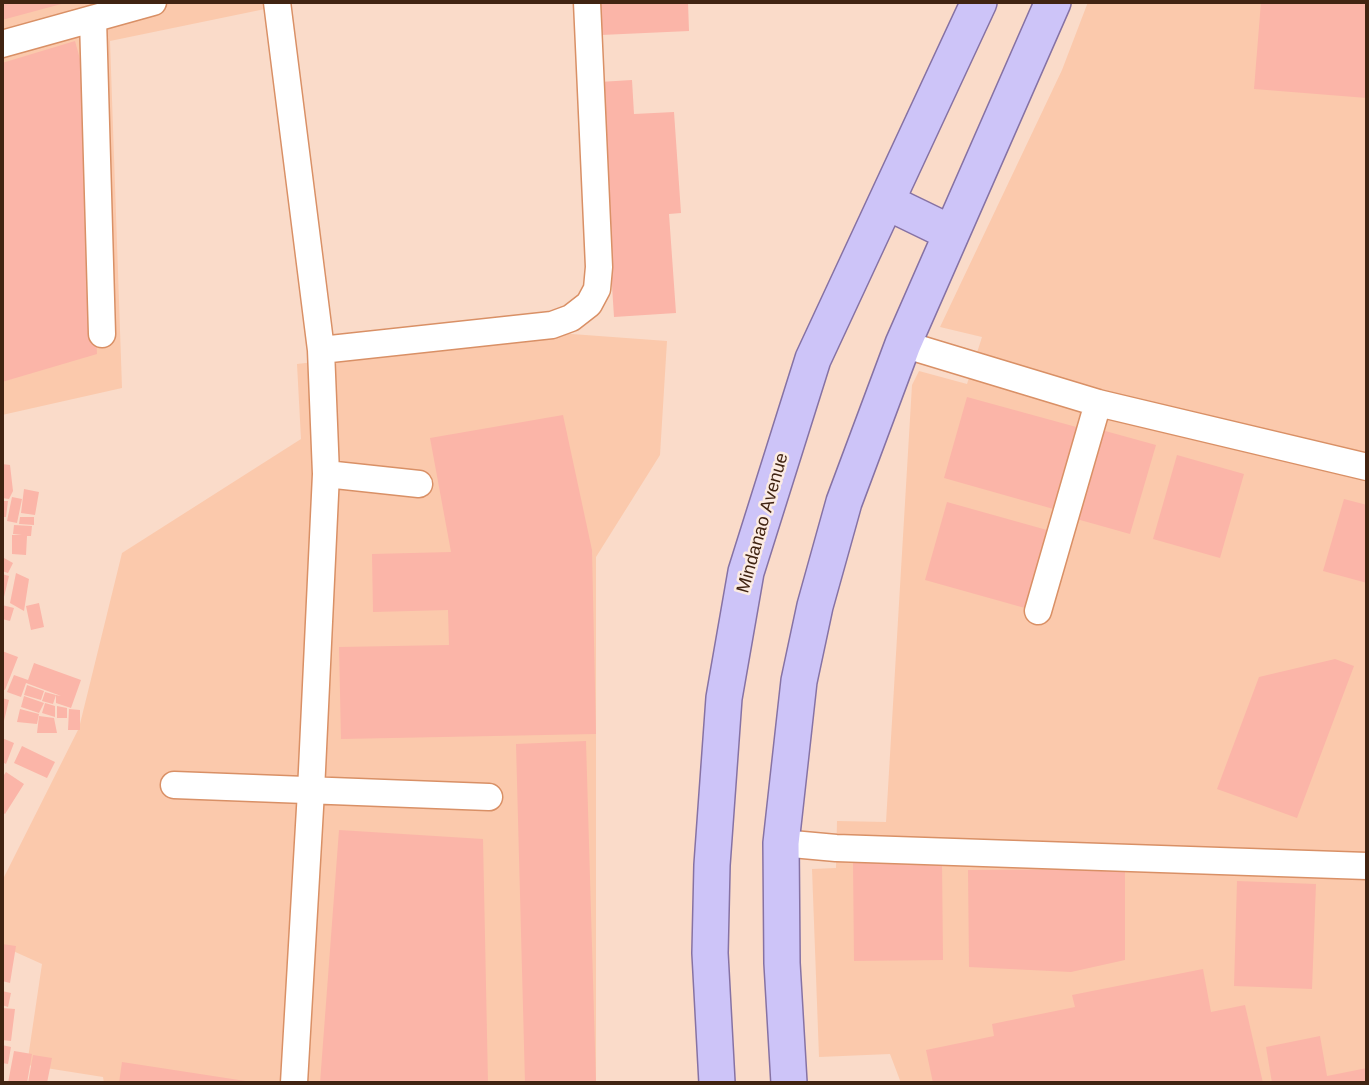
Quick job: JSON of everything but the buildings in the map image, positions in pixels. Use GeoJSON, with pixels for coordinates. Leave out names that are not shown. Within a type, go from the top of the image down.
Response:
{"type":"FeatureCollection","features":[{"type":"Feature","properties":{"kind":"main road","name":"Mindanao Avenue"},"geometry":{"type":"LineString","coordinates":[[717,1083],[710,953],[712,865],[724,698],[746,572],[813,359],[979,2]]}},
{"type":"Feature","properties":{"kind":"main road"},"geometry":{"type":"LineString","coordinates":[[789,1083],[782,964],[781,843],[799,681],[815,606],[844,502],[903,344],[1054,2]]}},
{"type":"Feature","properties":{"kind":"main road"},"geometry":{"type":"LineString","coordinates":[[887,202],[951,233]]}},
{"type":"Feature","properties":{"kind":"lane"},"geometry":{"type":"LineString","coordinates":[[2,44],[153,2]]}},
{"type":"Feature","properties":{"kind":"lane"},"geometry":{"type":"LineString","coordinates":[[276,2],[321,350],[327,474],[293,1083]]}},
{"type":"Feature","properties":{"kind":"lane"},"geometry":{"type":"LineString","coordinates":[[321,350],[552,325],[571,318],[589,304],[597,289],[599,267],[587,2]]}},
{"type":"Feature","properties":{"kind":"lane"},"geometry":{"type":"LineString","coordinates":[[93,19],[102,334]]}},
{"type":"Feature","properties":{"kind":"lane"},"geometry":{"type":"LineString","coordinates":[[903,344],[1098,403],[1367,467]]}},
{"type":"Feature","properties":{"kind":"lane"},"geometry":{"type":"LineString","coordinates":[[1038,611],[1098,403]]}},
{"type":"Feature","properties":{"kind":"lane"},"geometry":{"type":"LineString","coordinates":[[327,474],[419,484]]}},
{"type":"Feature","properties":{"kind":"lane"},"geometry":{"type":"LineString","coordinates":[[174,785],[489,797]]}},
{"type":"Feature","properties":{"kind":"lane"},"geometry":{"type":"LineString","coordinates":[[781,843],[836,848],[1367,866]]}},
{"type":"Feature","properties":{"kind":"shaded area"},"geometry":{"type":"Polygon","coordinates":[[[2,2],[265,2],[265,9],[110,41],[122,388],[2,415],[2,2]]]}},
{"type":"Feature","properties":{"kind":"shaded area"},"geometry":{"type":"Polygon","coordinates":[[[1088,2],[1367,2],[1367,1083],[901,1083],[890,1054],[819,1057],[812,869],[836,868],[837,821],[886,822],[912,385],[919,371],[967,384],[982,337],[940,327],[1062,70],[1088,2]]]}},
{"type":"Feature","properties":{"kind":"shaded area"},"geometry":{"type":"Polygon","coordinates":[[[558,333],[667,341],[660,455],[596,557],[596,1083],[104,1083],[103,1077],[27,1065],[42,964],[2,946],[2,881],[79,728],[122,553],[301,439],[297,364],[558,333]]]}}]}
